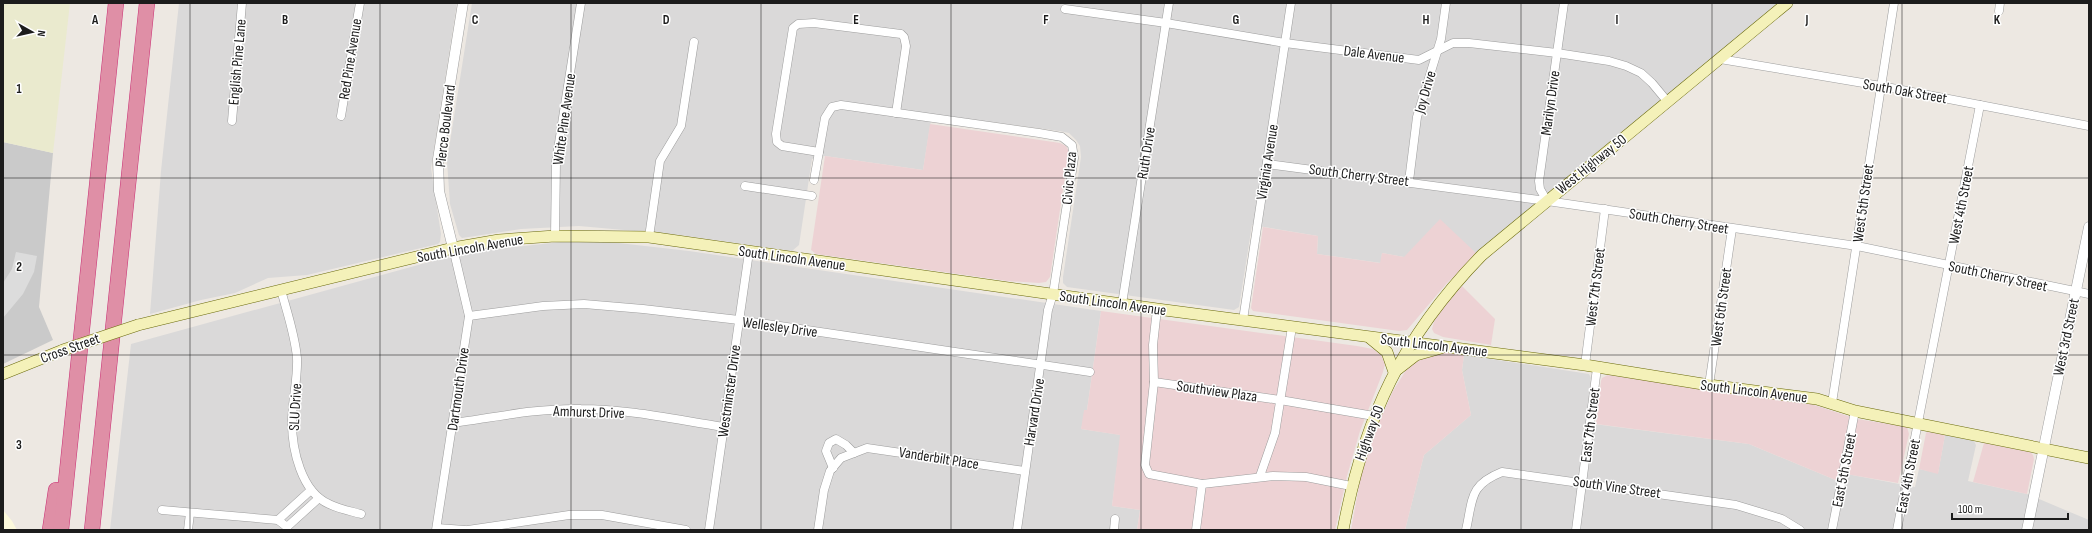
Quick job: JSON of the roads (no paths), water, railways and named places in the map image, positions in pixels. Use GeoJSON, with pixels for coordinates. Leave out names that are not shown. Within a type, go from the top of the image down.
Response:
{"type":"FeatureCollection","features":[{"type":"Feature","properties":{"kind":"highway"},"geometry":{"type":"LineString","coordinates":[[61,530],[116,3]]}},
{"type":"Feature","properties":{"kind":"highway"},"geometry":{"type":"LineString","coordinates":[[92,530],[147,3]]}},
{"type":"Feature","properties":{"kind":"highway"},"geometry":{"type":"LineString","coordinates":[[50,530],[64,441],[73,407]]}},
{"type":"Feature","properties":{"kind":"main road","name":"West Highway 50"},"geometry":{"type":"LineString","coordinates":[[1411,342],[1460,277],[1482,255],[1667,101],[1720,59],[1783,4]]}},
{"type":"Feature","properties":{"kind":"main road","name":"South Lincoln Avenue"},"geometry":{"type":"LineString","coordinates":[[138,325],[453,248],[499,240],[555,236],[649,237],[1157,309],[1585,365],[1709,385],[1817,399],[1855,411],[2089,458]]}},
{"type":"Feature","properties":{"kind":"main road","name":"Cross Street"},"geometry":{"type":"LineString","coordinates":[[3,374],[63,350],[138,325]]}},
{"type":"Feature","properties":{"kind":"main road"},"geometry":{"type":"LineString","coordinates":[[1368,337],[1387,352],[1394,372],[1416,356],[1430,350],[1450,347]]}},
{"type":"Feature","properties":{"kind":"main road","name":"Highway 50"},"geometry":{"type":"LineString","coordinates":[[1343,530],[1351,486],[1374,416],[1394,372],[1411,342]]}},
{"type":"Feature","properties":{"kind":"street","name":"English Pine Lane"},"geometry":{"type":"LineString","coordinates":[[232,121],[242,3]]}},
{"type":"Feature","properties":{"kind":"street","name":"Red Pine Avenue"},"geometry":{"type":"LineString","coordinates":[[341,116],[360,3]]}},
{"type":"Feature","properties":{"kind":"street","name":"Pierce Boulevard"},"geometry":{"type":"LineString","coordinates":[[453,248],[439,191],[438,159],[463,3]]}},
{"type":"Feature","properties":{"kind":"street","name":"White Pine Avenue"},"geometry":{"type":"LineString","coordinates":[[555,236],[556,162],[581,3]]}},
{"type":"Feature","properties":{"kind":"street","name":"Ruth Drive"},"geometry":{"type":"LineString","coordinates":[[1122,304],[1169,3]]}},
{"type":"Feature","properties":{"kind":"street","name":"Virginia Avenue"},"geometry":{"type":"LineString","coordinates":[[1243,320],[1291,3]]}},
{"type":"Feature","properties":{"kind":"street","name":"Joy Drive"},"geometry":{"type":"LineString","coordinates":[[1409,181],[1417,117],[1436,51],[1441,39],[1446,3]]}},
{"type":"Feature","properties":{"kind":"street","name":"Marilyn Drive"},"geometry":{"type":"LineString","coordinates":[[1547,200],[1540,189],[1539,181],[1564,3]]}},
{"type":"Feature","properties":{"kind":"street","name":"West 5th Street"},"geometry":{"type":"LineString","coordinates":[[1832,403],[1894,3]]}},
{"type":"Feature","properties":{"kind":"street","name":"Dale Avenue"},"geometry":{"type":"LineString","coordinates":[[1064,9],[1166,23],[1285,43],[1419,60],[1453,43],[1468,43],[1557,53],[1609,61],[1626,66],[1640,73],[1652,83],[1667,101]]}},
{"type":"Feature","properties":{"kind":"street"},"geometry":{"type":"LineString","coordinates":[[814,180],[819,152],[782,146],[777,142],[776,134],[793,28],[798,24],[814,23],[901,34],[904,37],[906,46],[896,113]]}},
{"type":"Feature","properties":{"kind":"street"},"geometry":{"type":"LineString","coordinates":[[649,237],[660,161],[681,126],[694,42]]}},
{"type":"Feature","properties":{"kind":"street","name":"South Oak Street"},"geometry":{"type":"LineString","coordinates":[[1720,59],[1881,86],[2089,126]]}},
{"type":"Feature","properties":{"kind":"street","name":"West 4th Street"},"geometry":{"type":"LineString","coordinates":[[1918,423],[1980,105]]}},
{"type":"Feature","properties":{"kind":"street","name":"Civic Plaza"},"geometry":{"type":"LineString","coordinates":[[819,152],[825,118],[832,107],[841,106],[1062,137],[1072,145],[1074,158],[1053,294]]}},
{"type":"Feature","properties":{"kind":"street","name":"South Cherry Street"},"geometry":{"type":"LineString","coordinates":[[1267,164],[1409,181],[1547,200],[1732,229],[1857,246],[2089,294]]}},
{"type":"Feature","properties":{"kind":"street"},"geometry":{"type":"LineString","coordinates":[[745,186],[812,196]]}},
{"type":"Feature","properties":{"kind":"street","name":"West 7th Street"},"geometry":{"type":"LineString","coordinates":[[1585,365],[1606,209]]}},
{"type":"Feature","properties":{"kind":"street","name":"West 3rd Street"},"geometry":{"type":"LineString","coordinates":[[2027,530],[2089,227]]}},
{"type":"Feature","properties":{"kind":"street","name":"West 6th Street"},"geometry":{"type":"LineString","coordinates":[[1709,385],[1732,229]]}},
{"type":"Feature","properties":{"kind":"street","name":"Dartmouth Drive"},"geometry":{"type":"LineString","coordinates":[[437,529],[469,316],[453,248]]}},
{"type":"Feature","properties":{"kind":"street","name":"Westminster Drive"},"geometry":{"type":"LineString","coordinates":[[710,530],[749,252]]}},
{"type":"Feature","properties":{"kind":"street","name":"SLU Drive"},"geometry":{"type":"LineString","coordinates":[[281,290],[297,358],[297,375],[292,422],[293,437],[300,468],[311,490],[319,498],[328,504],[361,514]]}},
{"type":"Feature","properties":{"kind":"street","name":"Harvard Drive"},"geometry":{"type":"LineString","coordinates":[[1017,530],[1048,310],[1053,294]]}},
{"type":"Feature","properties":{"kind":"street","name":"Wellesley Drive"},"geometry":{"type":"LineString","coordinates":[[469,316],[543,306],[584,304],[644,308],[739,320],[1090,372]]}},
{"type":"Feature","properties":{"kind":"street","name":"Southview Plaza"},"geometry":{"type":"LineString","coordinates":[[1157,309],[1153,345],[1154,382],[1145,465],[1149,474],[1202,484],[1214,484],[1260,476],[1306,477],[1351,486]]}},
{"type":"Feature","properties":{"kind":"street"},"geometry":{"type":"LineString","coordinates":[[1260,476],[1275,433],[1292,327]]}},
{"type":"Feature","properties":{"kind":"street","name":"East 7th Street"},"geometry":{"type":"LineString","coordinates":[[1576,530],[1597,368]]}},
{"type":"Feature","properties":{"kind":"street","name":"Southview Plaza"},"geometry":{"type":"LineString","coordinates":[[1154,382],[1280,400],[1374,416]]}},
{"type":"Feature","properties":{"kind":"street","name":"Amhurst Drive"},"geometry":{"type":"LineString","coordinates":[[454,423],[537,412],[581,409],[628,413],[724,427]]}},
{"type":"Feature","properties":{"kind":"street","name":"East 5th Street"},"geometry":{"type":"LineString","coordinates":[[1832,530],[1855,411]]}},
{"type":"Feature","properties":{"kind":"street","name":"East 4th Street"},"geometry":{"type":"LineString","coordinates":[[1897,530],[1918,423]]}},
{"type":"Feature","properties":{"kind":"street"},"geometry":{"type":"LineString","coordinates":[[833,468],[826,452],[829,443],[836,440],[846,445],[854,453]]}},
{"type":"Feature","properties":{"kind":"street","name":"Vanderbilt Place"},"geometry":{"type":"LineString","coordinates":[[818,530],[824,490],[830,472],[842,458],[867,448],[877,448],[1025,471]]}},
{"type":"Feature","properties":{"kind":"street","name":"South Vine Street"},"geometry":{"type":"LineString","coordinates":[[1466,530],[1475,490],[1487,478],[1502,472],[1583,482],[1753,509],[1782,519],[1800,530]]}},
{"type":"Feature","properties":{"kind":"street"},"geometry":{"type":"LineString","coordinates":[[1196,530],[1202,484]]}},
{"type":"Feature","properties":{"kind":"street"},"geometry":{"type":"LineString","coordinates":[[278,520],[311,490]]}},
{"type":"Feature","properties":{"kind":"street"},"geometry":{"type":"LineString","coordinates":[[162,510],[278,520],[287,528],[319,498]]}},
{"type":"Feature","properties":{"kind":"street"},"geometry":{"type":"LineString","coordinates":[[188,530],[190,513]]}},
{"type":"Feature","properties":{"kind":"street"},"geometry":{"type":"LineString","coordinates":[[468,530],[569,516],[589,515],[602,515],[686,530]]}},
{"type":"Feature","properties":{"kind":"street"},"geometry":{"type":"LineString","coordinates":[[1114,530],[1116,519]]}},
{"type":"Feature","properties":{"kind":"street"},"geometry":{"type":"LineString","coordinates":[[437,529],[465,530]]}}]}
